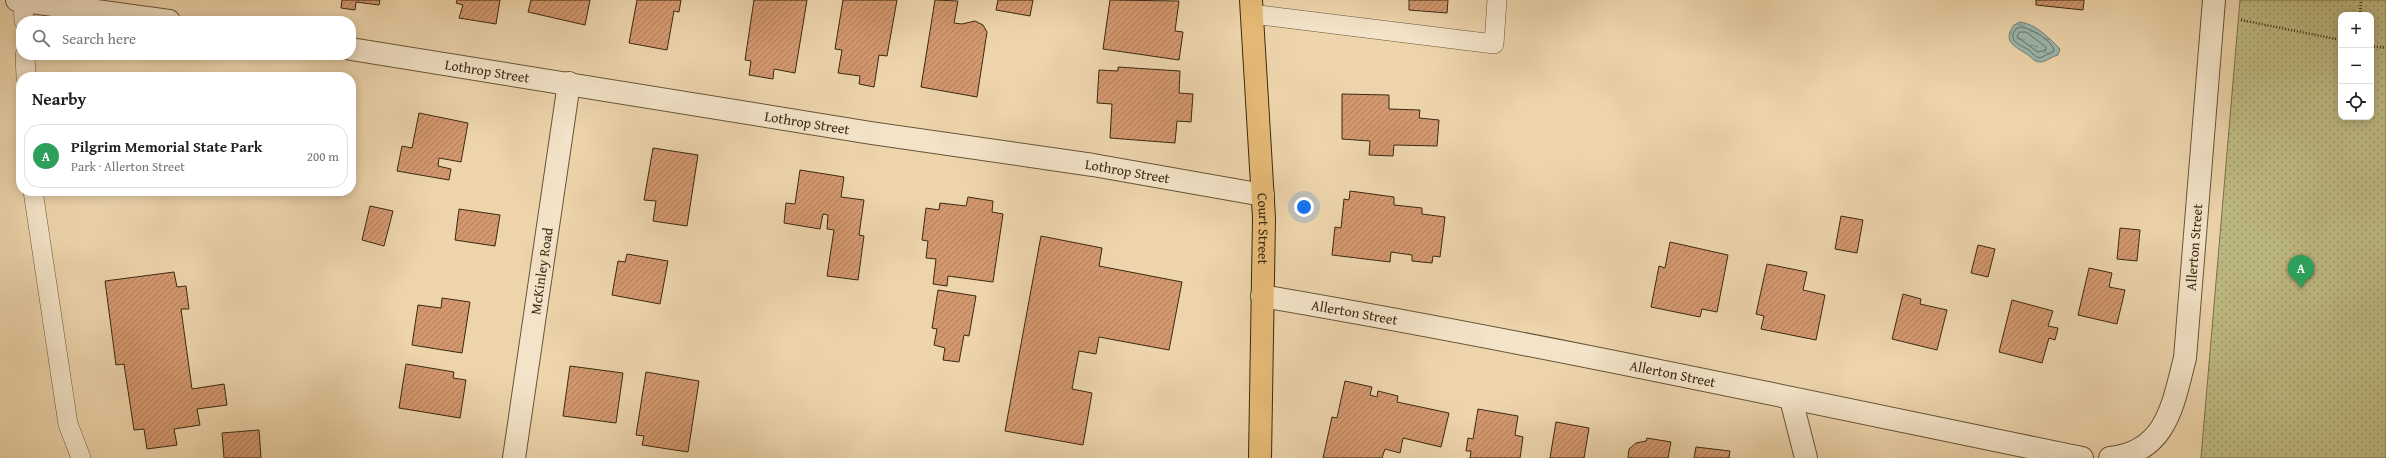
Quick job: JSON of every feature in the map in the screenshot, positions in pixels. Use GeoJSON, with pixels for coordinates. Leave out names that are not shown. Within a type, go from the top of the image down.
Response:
{"type":"FeatureCollection","features":[{"type":"Feature","properties":{"kind":"main road","name":"Court Street"},"geometry":{"type":"LineString","coordinates":[[1252,7],[1263,195],[1260,458]]}},
{"type":"Feature","properties":{"kind":"street"},"geometry":{"type":"LineString","coordinates":[[21,7],[158,13]]}},
{"type":"Feature","properties":{"kind":"street","name":"Allerton Street"},"geometry":{"type":"LineString","coordinates":[[2110,458],[2124,457],[2144,448],[2156,438],[2172,407],[2185,358],[2214,8]]}},
{"type":"Feature","properties":{"kind":"street","name":"Lothrop Street"},"geometry":{"type":"LineString","coordinates":[[356,50],[871,133],[1093,165],[1263,195]]}},
{"type":"Feature","properties":{"kind":"street","name":"McKinley Road"},"geometry":{"type":"LineString","coordinates":[[514,458],[569,83]]}},
{"type":"Feature","properties":{"kind":"street","name":"Allerton Street"},"geometry":{"type":"LineString","coordinates":[[1262,296],[1568,353],[1791,399],[1906,420],[2082,458]]}},
{"type":"Feature","properties":{"kind":"street"},"geometry":{"type":"LineString","coordinates":[[1791,399],[1806,458]]}},
{"type":"Feature","properties":{"kind":"lane"},"geometry":{"type":"LineString","coordinates":[[1252,7],[1494,44],[1498,0]]}},
{"type":"Feature","properties":{"kind":"lane"},"geometry":{"type":"LineString","coordinates":[[25,60],[26,72]]}},
{"type":"Feature","properties":{"kind":"lane"},"geometry":{"type":"LineString","coordinates":[[34,196],[68,424],[81,458]]}},
{"type":"Feature","properties":{"kind":"path"},"geometry":{"type":"LineString","coordinates":[[2360,0],[2360,12]]}},
{"type":"Feature","properties":{"kind":"path"},"geometry":{"type":"LineString","coordinates":[[2214,8],[2338,39]]}},
{"type":"Feature","properties":{"kind":"path"},"geometry":{"type":"LineString","coordinates":[[2374,46],[2386,48]]}},
{"type":"Feature","properties":{"kind":"shaded area"},"geometry":{"type":"Polygon","coordinates":[[[2240,0],[2386,0],[2386,458],[2201,458],[2240,0]]]}},
{"type":"Feature","properties":{"kind":"water"},"geometry":{"type":"Polygon","coordinates":[[[2020,22],[2026,23],[2047,36],[2060,49],[2058,55],[2038,62],[2013,45],[2010,42],[2009,35],[2014,25],[2020,22]]]}},
{"type":"Feature","properties":{"kind":"building"},"geometry":{"type":"Polygon","coordinates":[[[342,0],[380,0],[379,5],[356,2],[355,10],[341,8],[342,0]]]}},
{"type":"Feature","properties":{"kind":"building"},"geometry":{"type":"Polygon","coordinates":[[[457,0],[500,0],[496,24],[459,18],[463,5],[456,3],[457,0]]]}},
{"type":"Feature","properties":{"kind":"building"},"geometry":{"type":"Polygon","coordinates":[[[531,0],[590,0],[585,25],[528,12],[531,0]]]}},
{"type":"Feature","properties":{"kind":"building"},"geometry":{"type":"Polygon","coordinates":[[[637,0],[681,0],[679,12],[674,11],[667,50],[629,43],[637,0]]]}},
{"type":"Feature","properties":{"kind":"building"},"geometry":{"type":"Polygon","coordinates":[[[754,0],[807,0],[795,73],[774,69],[773,79],[749,75],[751,61],[745,60],[754,0]]]}},
{"type":"Feature","properties":{"kind":"building"},"geometry":{"type":"Polygon","coordinates":[[[843,0],[897,0],[887,56],[879,55],[874,87],[859,84],[860,76],[838,73],[842,50],[835,49],[843,0]]]}},
{"type":"Feature","properties":{"kind":"building"},"geometry":{"type":"Polygon","coordinates":[[[935,0],[958,1],[954,23],[962,24],[975,21],[983,25],[987,32],[977,97],[921,87],[935,0]]]}},
{"type":"Feature","properties":{"kind":"building"},"geometry":{"type":"Polygon","coordinates":[[[998,0],[1033,0],[1030,16],[996,10],[998,0]]]}},
{"type":"Feature","properties":{"kind":"building"},"geometry":{"type":"Polygon","coordinates":[[[1110,0],[1179,1],[1175,31],[1183,32],[1179,60],[1103,49],[1110,0]]]}},
{"type":"Feature","properties":{"kind":"building"},"geometry":{"type":"Polygon","coordinates":[[[1409,0],[1448,0],[1447,13],[1409,10],[1409,0]]]}},
{"type":"Feature","properties":{"kind":"building"},"geometry":{"type":"Polygon","coordinates":[[[2036,0],[2084,0],[2083,10],[2036,5],[2036,0]]]}},
{"type":"Feature","properties":{"kind":"building"},"geometry":{"type":"Polygon","coordinates":[[[1118,67],[1180,71],[1179,93],[1193,94],[1191,122],[1177,121],[1175,143],[1110,138],[1112,104],[1097,103],[1099,70],[1118,71],[1118,67]]]}},
{"type":"Feature","properties":{"kind":"building"},"geometry":{"type":"Polygon","coordinates":[[[1342,94],[1389,95],[1389,109],[1420,110],[1419,118],[1439,120],[1437,146],[1394,145],[1393,156],[1369,155],[1370,141],[1342,139],[1342,94]]]}},
{"type":"Feature","properties":{"kind":"building"},"geometry":{"type":"Polygon","coordinates":[[[419,113],[468,123],[461,162],[439,158],[438,166],[451,169],[449,180],[397,171],[402,146],[412,148],[419,113]]]}},
{"type":"Feature","properties":{"kind":"building"},"geometry":{"type":"Polygon","coordinates":[[[653,148],[698,155],[687,226],[653,221],[656,201],[644,200],[653,148]]]}},
{"type":"Feature","properties":{"kind":"building"},"geometry":{"type":"Polygon","coordinates":[[[800,170],[844,177],[841,197],[864,200],[859,235],[864,236],[858,280],[827,276],[834,230],[827,229],[828,215],[823,214],[820,229],[784,223],[786,203],[795,204],[800,170]]]}},
{"type":"Feature","properties":{"kind":"building"},"geometry":{"type":"Polygon","coordinates":[[[1350,191],[1394,197],[1394,205],[1422,208],[1422,214],[1445,217],[1440,257],[1433,256],[1432,263],[1412,261],[1412,255],[1391,252],[1390,262],[1332,255],[1335,227],[1341,228],[1344,199],[1349,200],[1350,191]]]}},
{"type":"Feature","properties":{"kind":"building"},"geometry":{"type":"Polygon","coordinates":[[[968,197],[993,201],[992,212],[1003,214],[993,282],[948,276],[947,286],[933,284],[936,259],[926,258],[928,241],[922,240],[926,208],[939,210],[940,203],[966,206],[968,197]]]}},
{"type":"Feature","properties":{"kind":"building"},"geometry":{"type":"Polygon","coordinates":[[[370,206],[393,211],[384,246],[362,240],[370,206]]]}},
{"type":"Feature","properties":{"kind":"building"},"geometry":{"type":"Polygon","coordinates":[[[459,209],[500,215],[495,246],[455,240],[459,209]]]}},
{"type":"Feature","properties":{"kind":"building"},"geometry":{"type":"Polygon","coordinates":[[[1841,216],[1863,220],[1857,253],[1835,249],[1841,216]]]}},
{"type":"Feature","properties":{"kind":"building"},"geometry":{"type":"Polygon","coordinates":[[[2120,228],[2140,230],[2137,261],[2117,259],[2120,228]]]}},
{"type":"Feature","properties":{"kind":"building"},"geometry":{"type":"Polygon","coordinates":[[[1041,236],[1102,248],[1099,266],[1182,282],[1169,350],[1099,337],[1096,354],[1079,351],[1072,389],[1092,393],[1083,445],[1005,431],[1041,236]]]}},
{"type":"Feature","properties":{"kind":"building"},"geometry":{"type":"Polygon","coordinates":[[[1670,242],[1728,255],[1717,312],[1702,309],[1700,317],[1651,307],[1659,266],[1665,268],[1670,242]]]}},
{"type":"Feature","properties":{"kind":"building"},"geometry":{"type":"Polygon","coordinates":[[[1978,245],[1995,249],[1988,277],[1971,273],[1978,245]]]}},
{"type":"Feature","properties":{"kind":"building"},"geometry":{"type":"Polygon","coordinates":[[[627,254],[668,261],[660,304],[612,295],[618,261],[625,262],[627,254]]]}},
{"type":"Feature","properties":{"kind":"building"},"geometry":{"type":"Polygon","coordinates":[[[1767,264],[1807,272],[1803,290],[1825,295],[1816,340],[1761,329],[1764,316],[1756,314],[1767,264]]]}},
{"type":"Feature","properties":{"kind":"building"},"geometry":{"type":"Polygon","coordinates":[[[2089,268],[2112,273],[2109,287],[2125,290],[2117,324],[2078,315],[2089,268]]]}},
{"type":"Feature","properties":{"kind":"building"},"geometry":{"type":"Polygon","coordinates":[[[174,272],[177,287],[186,286],[189,309],[181,309],[192,389],[224,384],[227,405],[197,409],[200,425],[174,429],[177,445],[147,449],[144,429],[134,430],[124,364],[116,365],[105,281],[174,272]]]}},
{"type":"Feature","properties":{"kind":"building"},"geometry":{"type":"Polygon","coordinates":[[[938,290],[976,296],[969,336],[964,335],[959,362],[943,360],[945,348],[934,345],[937,329],[932,328],[938,290]]]}},
{"type":"Feature","properties":{"kind":"building"},"geometry":{"type":"Polygon","coordinates":[[[1903,294],[1921,299],[1920,304],[1947,310],[1937,350],[1892,339],[1903,294]]]}},
{"type":"Feature","properties":{"kind":"building"},"geometry":{"type":"Polygon","coordinates":[[[442,298],[470,302],[462,353],[412,345],[418,305],[441,308],[442,298]]]}},
{"type":"Feature","properties":{"kind":"building"},"geometry":{"type":"Polygon","coordinates":[[[2012,300],[2053,311],[2048,326],[2058,328],[2055,340],[2049,338],[2042,363],[1999,352],[2012,300]]]}},
{"type":"Feature","properties":{"kind":"building"},"geometry":{"type":"Polygon","coordinates":[[[406,364],[454,372],[453,378],[466,380],[460,418],[399,408],[406,364]]]}},
{"type":"Feature","properties":{"kind":"building"},"geometry":{"type":"Polygon","coordinates":[[[570,366],[623,373],[616,423],[563,416],[570,366]]]}},
{"type":"Feature","properties":{"kind":"building"},"geometry":{"type":"Polygon","coordinates":[[[646,372],[699,381],[688,452],[642,445],[644,436],[636,435],[646,372]]]}},
{"type":"Feature","properties":{"kind":"building"},"geometry":{"type":"Polygon","coordinates":[[[1345,381],[1372,387],[1370,395],[1377,397],[1378,391],[1398,396],[1397,402],[1449,413],[1441,447],[1403,438],[1400,453],[1385,449],[1382,458],[1323,458],[1332,417],[1337,418],[1345,381]]]}},
{"type":"Feature","properties":{"kind":"building"},"geometry":{"type":"Polygon","coordinates":[[[1478,409],[1518,416],[1515,435],[1523,437],[1520,458],[1470,458],[1471,451],[1466,451],[1468,438],[1473,439],[1478,409]]]}},
{"type":"Feature","properties":{"kind":"building"},"geometry":{"type":"Polygon","coordinates":[[[1556,422],[1589,428],[1584,458],[1550,458],[1556,422]]]}},
{"type":"Feature","properties":{"kind":"building"},"geometry":{"type":"Polygon","coordinates":[[[259,430],[261,458],[224,458],[222,433],[259,430]]]}},
{"type":"Feature","properties":{"kind":"building"},"geometry":{"type":"Polygon","coordinates":[[[1647,438],[1671,442],[1668,458],[1628,458],[1629,449],[1636,443],[1646,441],[1647,438]]]}},
{"type":"Feature","properties":{"kind":"building"},"geometry":{"type":"Polygon","coordinates":[[[1696,447],[1730,451],[1729,458],[1694,458],[1696,447]]]}},
{"type":"Feature","properties":{"kind":"place","name":"Pilgrim Memorial State Park"},"geometry":{"type":"Point","coordinates":[2301,288]}}]}
